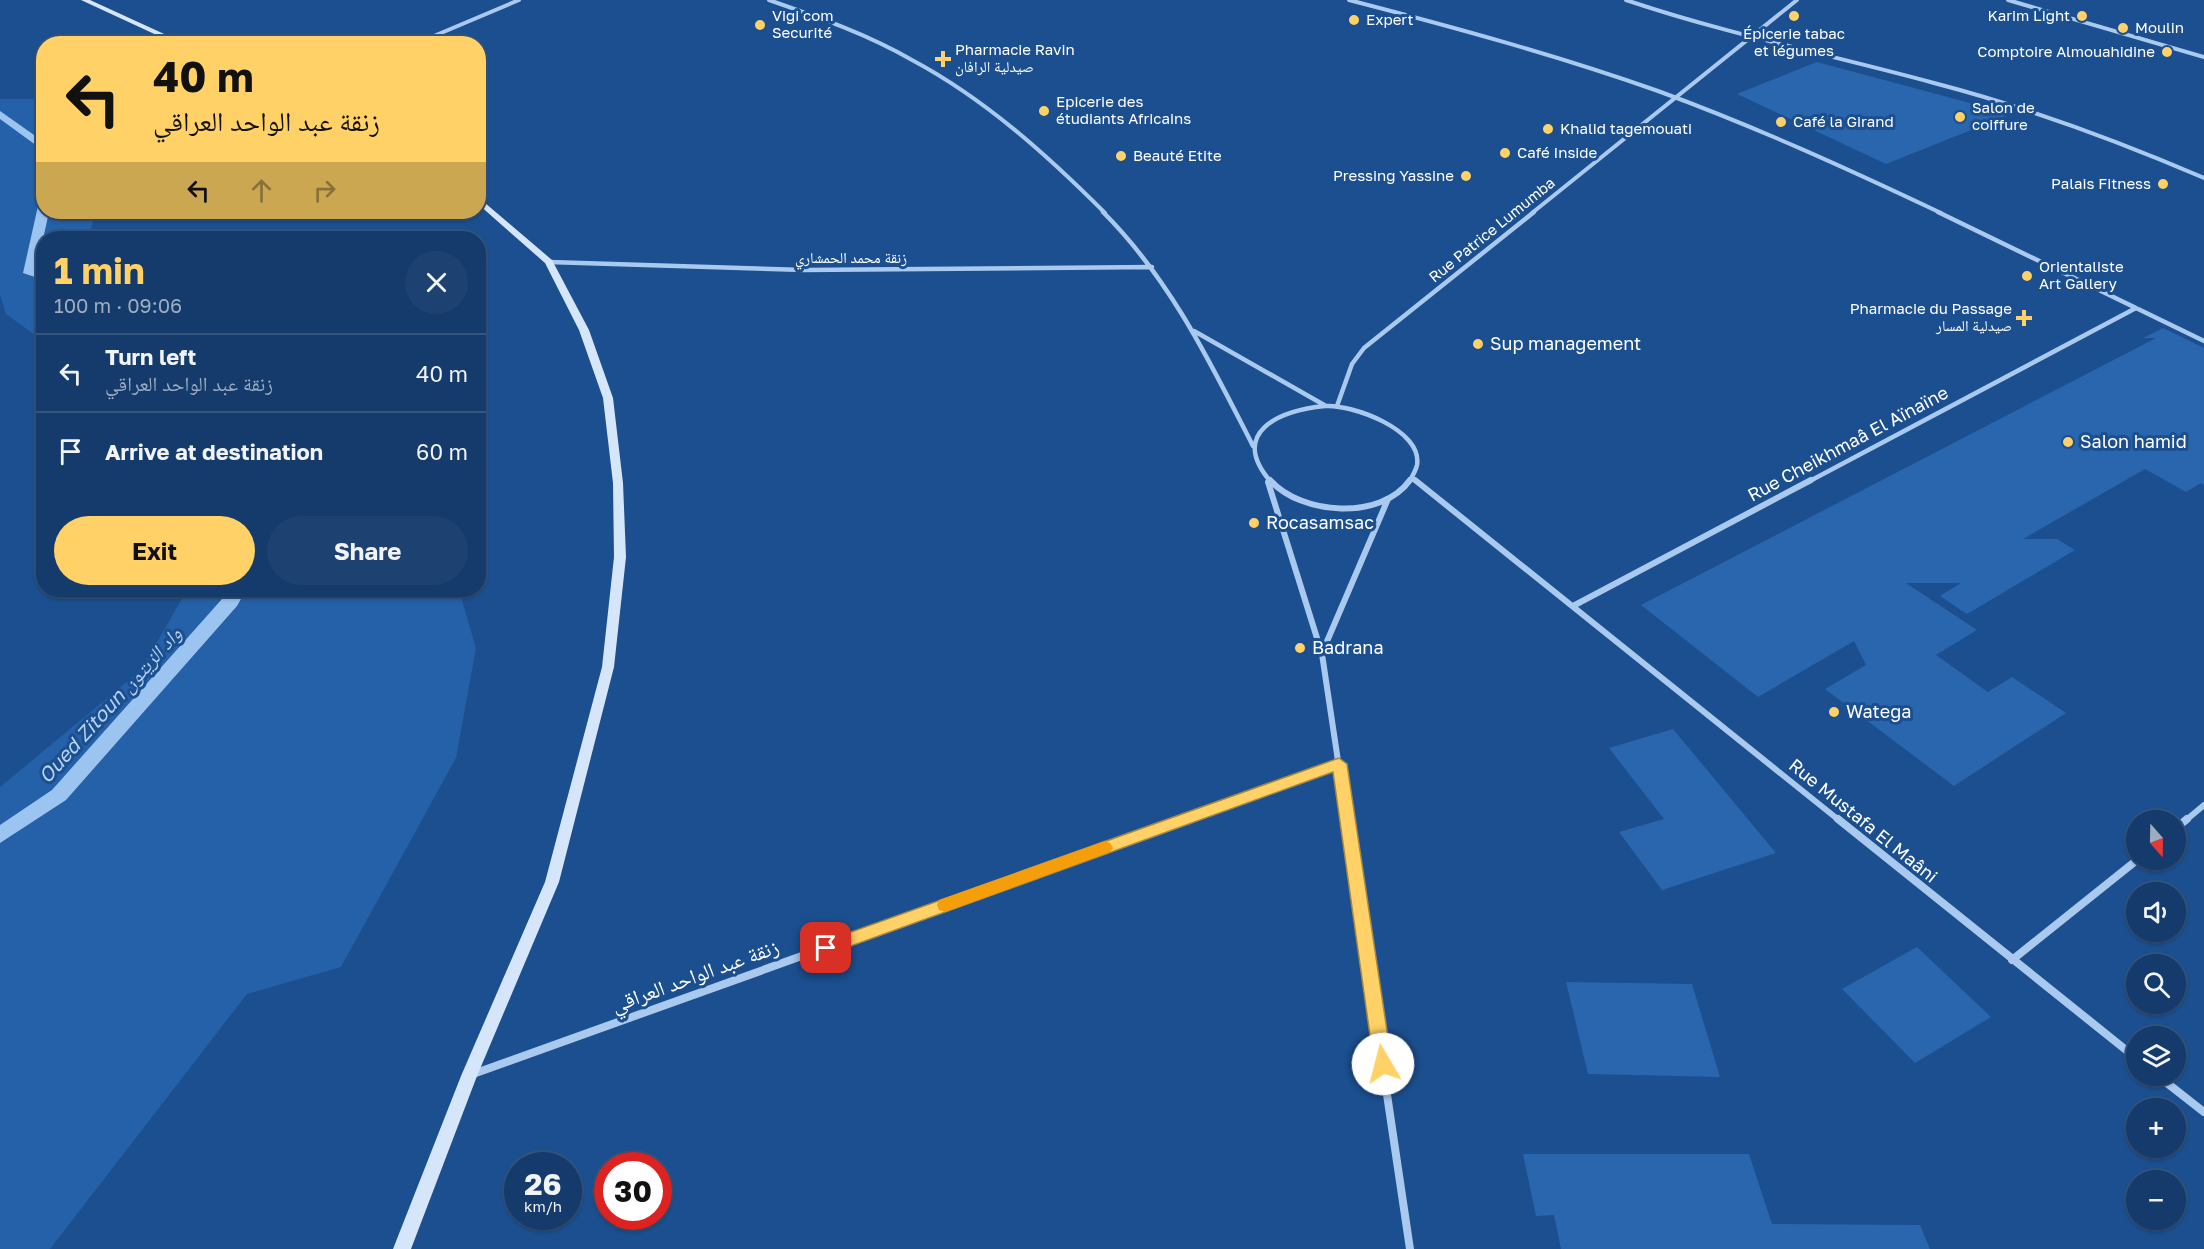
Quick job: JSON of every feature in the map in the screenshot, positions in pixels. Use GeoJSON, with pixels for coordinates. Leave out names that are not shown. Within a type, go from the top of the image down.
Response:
{"type":"FeatureCollection","features":[{"type":"Feature","properties":{"kind":"street"},"geometry":{"type":"LineString","coordinates":[[84,0],[165,36]]}},
{"type":"Feature","properties":{"kind":"street"},"geometry":{"type":"LineString","coordinates":[[434,36],[519,0]]}},
{"type":"Feature","properties":{"kind":"street"},"geometry":{"type":"LineString","coordinates":[[769,0],[828,20],[931,70],[981,104],[1067,176],[1114,221],[1152,267],[1192,330],[1253,446],[1256,464],[1268,482],[1322,654],[1410,1249]]}},
{"type":"Feature","properties":{"kind":"street"},"geometry":{"type":"LineString","coordinates":[[1349,0],[1503,42],[1676,99],[1758,130],[1837,165],[2204,341]]}},
{"type":"Feature","properties":{"kind":"street"},"geometry":{"type":"LineString","coordinates":[[1626,0],[1747,38],[1988,98],[2074,125],[2204,178]]}},
{"type":"Feature","properties":{"kind":"street","name":"Rue Patrice Lumumba"},"geometry":{"type":"LineString","coordinates":[[1337,406],[1352,364],[1364,348],[1797,0]]}},
{"type":"Feature","properties":{"kind":"street"},"geometry":{"type":"LineString","coordinates":[[2008,0],[2204,57]]}},
{"type":"Feature","properties":{"kind":"street"},"geometry":{"type":"LineString","coordinates":[[402,1249],[469,1076],[552,882],[608,667],[620,557],[618,483],[608,398],[584,330],[549,262],[486,206]]}},
{"type":"Feature","properties":{"kind":"street","name":"زنقة محمد الحمشاري"},"geometry":{"type":"LineString","coordinates":[[549,262],[804,270],[1152,267]]}},
{"type":"Feature","properties":{"kind":"street","name":"Rue Cheikhmaâ El Aïnaïne"},"geometry":{"type":"LineString","coordinates":[[1573,606],[2136,309]]}},
{"type":"Feature","properties":{"kind":"street"},"geometry":{"type":"LineString","coordinates":[[1192,330],[1326,406]]}},
{"type":"Feature","properties":{"kind":"street"},"geometry":{"type":"LineString","coordinates":[[1253,446],[1266,425],[1277,417],[1309,407],[1337,406],[1372,415],[1401,432],[1416,455],[1417,466],[1403,490],[1388,499],[1369,505],[1325,506],[1303,501],[1268,482]]}},
{"type":"Feature","properties":{"kind":"street","name":"Rue Mustafa El Maâni"},"geometry":{"type":"LineString","coordinates":[[1412,478],[2126,1050]]}},
{"type":"Feature","properties":{"kind":"street"},"geometry":{"type":"LineString","coordinates":[[1322,654],[1388,499]]}},
{"type":"Feature","properties":{"kind":"street","name":"زنقة عبد الواحد العراقي"},"geometry":{"type":"LineString","coordinates":[[469,1076],[1339,764]]}},
{"type":"Feature","properties":{"kind":"street"},"geometry":{"type":"LineString","coordinates":[[2186,820],[2204,805]]}},
{"type":"Feature","properties":{"kind":"street"},"geometry":{"type":"LineString","coordinates":[[2012,960],[2126,869]]}},
{"type":"Feature","properties":{"kind":"street"},"geometry":{"type":"LineString","coordinates":[[2171,1086],[2204,1112]]}},
{"type":"Feature","properties":{"kind":"shaded area"},"geometry":{"type":"Polygon","coordinates":[[[0,99],[36,99],[36,219],[94,219],[90,231],[36,231],[36,336],[6,314],[0,295],[0,99]]]}},
{"type":"Feature","properties":{"kind":"shaded area"},"geometry":{"type":"Polygon","coordinates":[[[183,597],[461,597],[476,648],[456,758],[341,967],[247,994],[50,1249],[0,1249],[0,787],[141,670],[183,597]]]}},
{"type":"Feature","properties":{"kind":"building"},"geometry":{"type":"Polygon","coordinates":[[[1817,62],[2011,114],[1886,164],[1737,94],[1817,62]]]}},
{"type":"Feature","properties":{"kind":"building"},"geometry":{"type":"Polygon","coordinates":[[[2163,328],[2204,348],[2204,485],[2201,483],[2186,492],[2145,469],[2023,539],[2057,539],[2075,550],[1967,614],[1940,596],[1961,583],[1906,583],[1977,630],[1936,655],[1988,692],[2012,677],[2066,713],[1954,786],[1825,689],[1866,665],[1854,641],[1758,697],[1641,605],[2156,338],[2143,338],[2163,328]]]}},
{"type":"Feature","properties":{"kind":"building"},"geometry":{"type":"Polygon","coordinates":[[[1673,729],[1776,853],[1662,890],[1619,832],[1664,819],[1609,748],[1673,729]]]}},
{"type":"Feature","properties":{"kind":"building"},"geometry":{"type":"Polygon","coordinates":[[[1917,947],[1991,1017],[1915,1063],[1842,989],[1917,947]]]}},
{"type":"Feature","properties":{"kind":"building"},"geometry":{"type":"Polygon","coordinates":[[[1566,982],[1692,984],[1720,1077],[1588,1074],[1566,982]]]}},
{"type":"Feature","properties":{"kind":"building"},"geometry":{"type":"Polygon","coordinates":[[[1523,1154],[1749,1154],[1772,1224],[1920,1225],[1930,1249],[1561,1249],[1554,1215],[1536,1216],[1523,1154]]]}},
{"type":"Feature","properties":{"kind":"waterway","name":"Oued Zitoun واد الزيتون"},"geometry":{"type":"LineString","coordinates":[[0,114],[36,142]]}},
{"type":"Feature","properties":{"kind":"waterway","name":"Oued Zitoun واد الزيتون"},"geometry":{"type":"LineString","coordinates":[[38,231],[41,219]]}},
{"type":"Feature","properties":{"kind":"waterway","name":"Oued Zitoun واد الزيتون"},"geometry":{"type":"LineString","coordinates":[[36,242],[29,273],[36,274]]}},
{"type":"Feature","properties":{"kind":"waterway","name":"Oued Zitoun واد الزيتون"},"geometry":{"type":"LineString","coordinates":[[0,835],[59,795],[234,597]]}},
{"type":"Feature","properties":{"kind":"slow traffic"},"geometry":{"type":"LineString","coordinates":[[945,905],[1105,848]]}},
{"type":"Feature","properties":{"kind":"place","name":"Épicerie tabac et légumes"},"geometry":{"type":"Point","coordinates":[1794,16]}},
{"type":"Feature","properties":{"kind":"place","name":"Karim Light"},"geometry":{"type":"Point","coordinates":[2082,16]}},
{"type":"Feature","properties":{"kind":"place","name":"Expert"},"geometry":{"type":"Point","coordinates":[1354,20]}},
{"type":"Feature","properties":{"kind":"place","name":"Vigi com Securité"},"geometry":{"type":"Point","coordinates":[760,25]}},
{"type":"Feature","properties":{"kind":"place","name":"Moulin"},"geometry":{"type":"Point","coordinates":[2123,28]}},
{"type":"Feature","properties":{"kind":"place","name":"Comptoire Almouahidine"},"geometry":{"type":"Point","coordinates":[2167,52]}},
{"type":"Feature","properties":{"kind":"place","name":"Pharmacie Ravin صيدلية الرافان"},"geometry":{"type":"Point","coordinates":[943,59]}},
{"type":"Feature","properties":{"kind":"place","name":"Epicerie des étudiants Africains"},"geometry":{"type":"Point","coordinates":[1044,111]}},
{"type":"Feature","properties":{"kind":"place","name":"Salon de coiffure"},"geometry":{"type":"Point","coordinates":[1960,117]}},
{"type":"Feature","properties":{"kind":"place","name":"Café la Girand"},"geometry":{"type":"Point","coordinates":[1781,122]}},
{"type":"Feature","properties":{"kind":"place","name":"Khalid tagemouati"},"geometry":{"type":"Point","coordinates":[1548,129]}},
{"type":"Feature","properties":{"kind":"place","name":"Café Inside"},"geometry":{"type":"Point","coordinates":[1505,153]}},
{"type":"Feature","properties":{"kind":"place","name":"Beauté Etite"},"geometry":{"type":"Point","coordinates":[1121,156]}},
{"type":"Feature","properties":{"kind":"place","name":"Pressing Yassine"},"geometry":{"type":"Point","coordinates":[1466,176]}},
{"type":"Feature","properties":{"kind":"place","name":"Palais Fitness"},"geometry":{"type":"Point","coordinates":[2163,184]}},
{"type":"Feature","properties":{"kind":"place","name":"Orientaliste Art Gallery"},"geometry":{"type":"Point","coordinates":[2027,276]}},
{"type":"Feature","properties":{"kind":"place","name":"Pharmacie du Passage صيدلية المسار"},"geometry":{"type":"Point","coordinates":[2024,318]}},
{"type":"Feature","properties":{"kind":"place","name":"Sup management"},"geometry":{"type":"Point","coordinates":[1478,344]}},
{"type":"Feature","properties":{"kind":"place","name":"Salon hamid"},"geometry":{"type":"Point","coordinates":[2068,442]}},
{"type":"Feature","properties":{"kind":"place","name":"Rocasamsac"},"geometry":{"type":"Point","coordinates":[1254,523]}},
{"type":"Feature","properties":{"kind":"place","name":"Badrana"},"geometry":{"type":"Point","coordinates":[1300,648]}},
{"type":"Feature","properties":{"kind":"place","name":"Watega"},"geometry":{"type":"Point","coordinates":[1834,712]}},
{"type":"Feature","properties":{"kind":"route"},"geometry":{"type":"LineString","coordinates":[[826,948],[1339,764],[1383,1064]]}}]}
